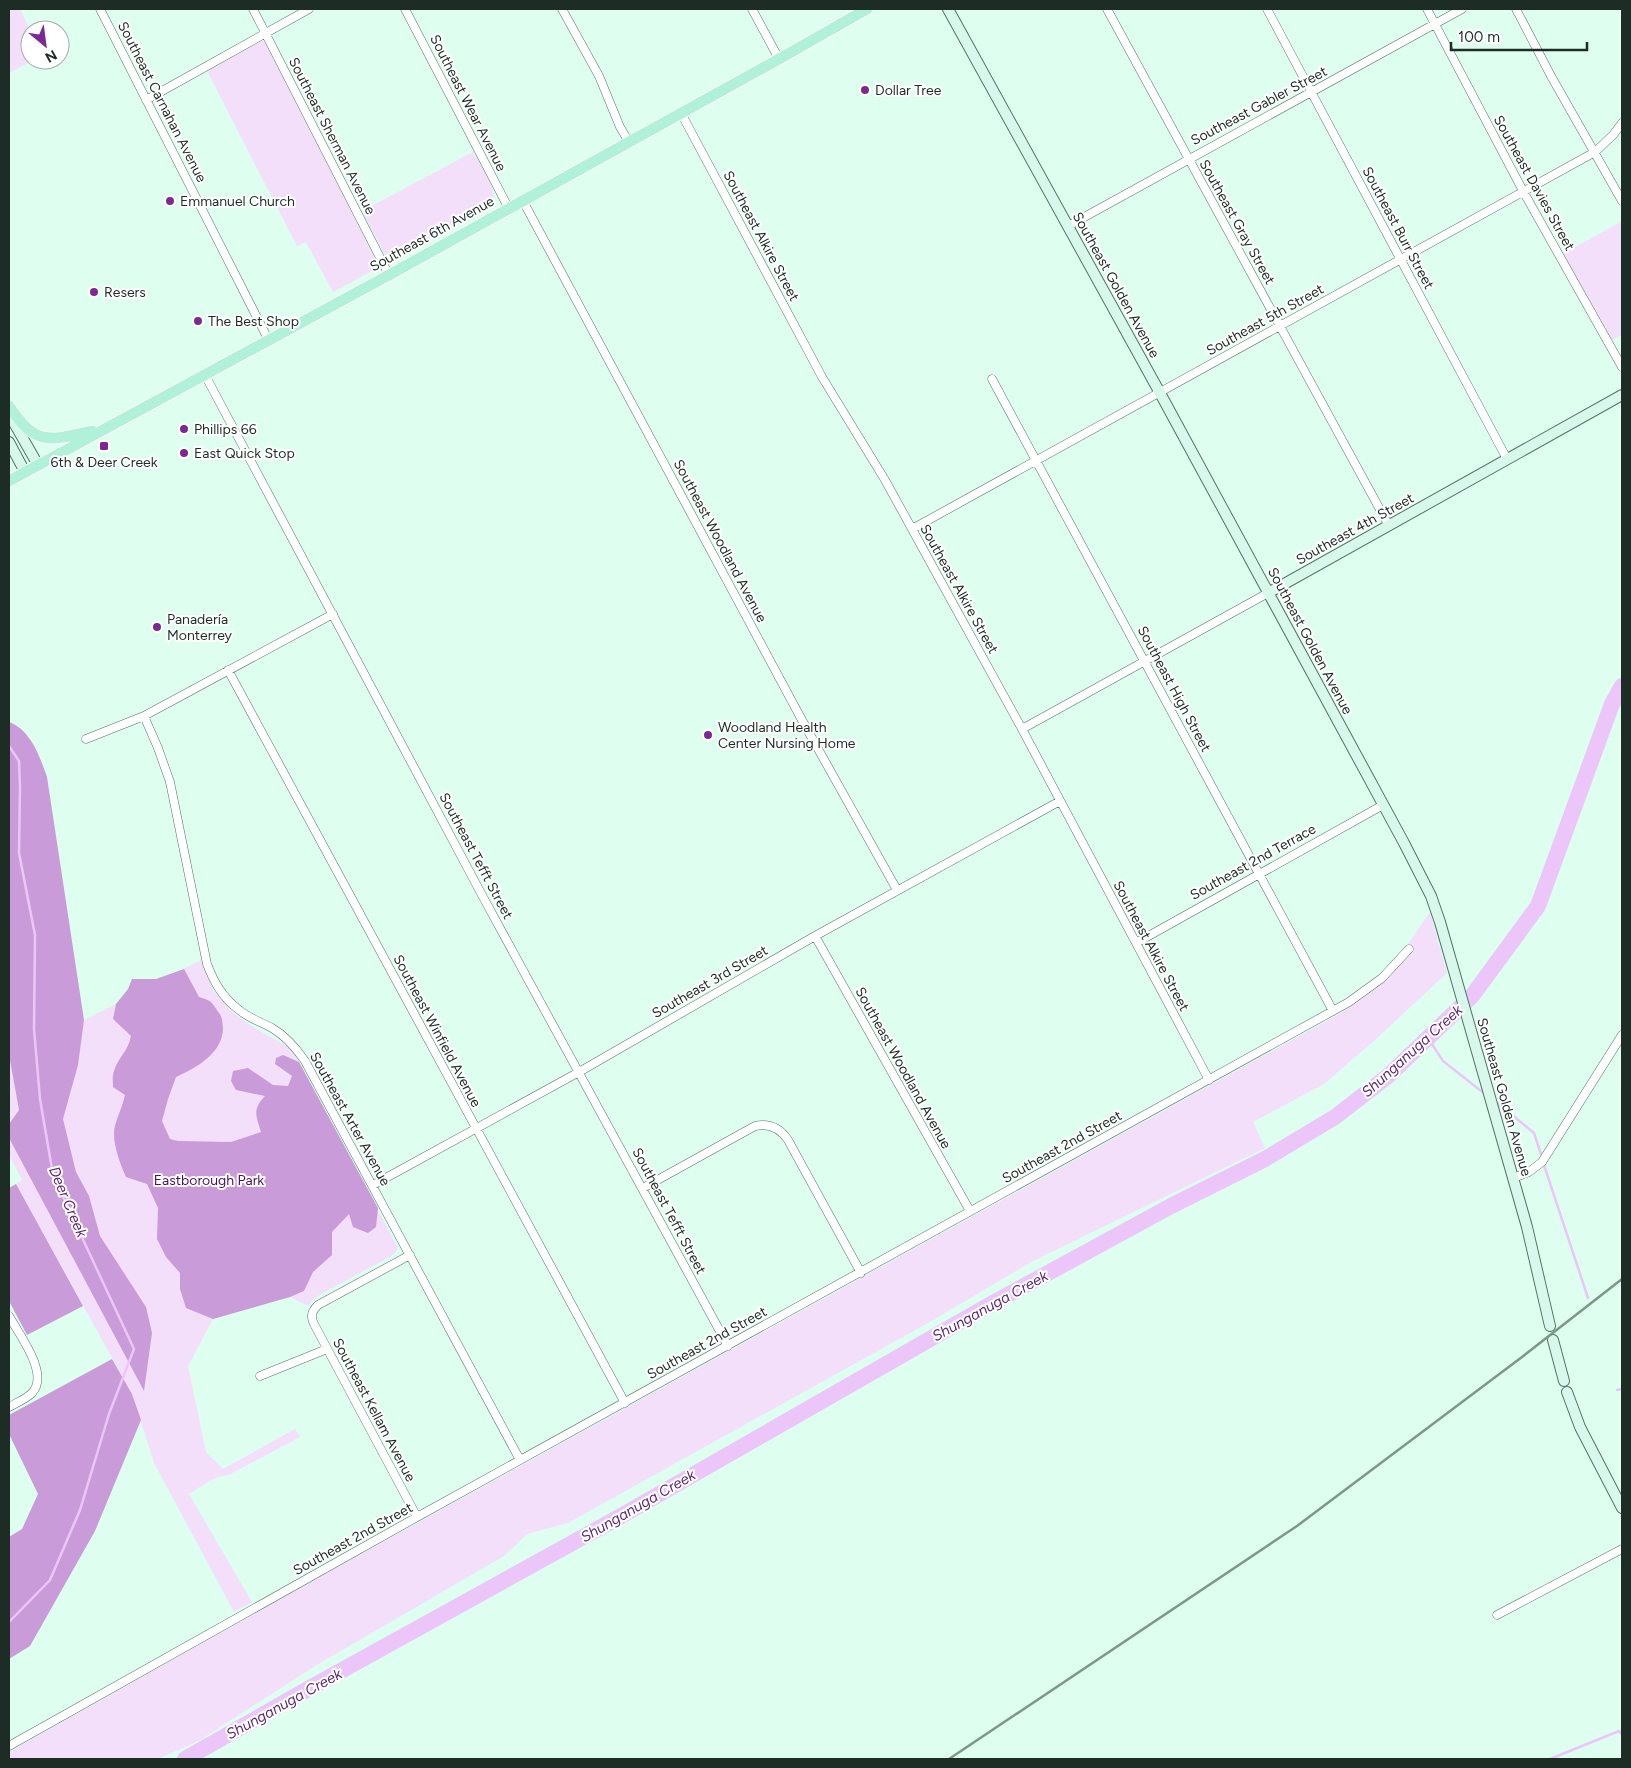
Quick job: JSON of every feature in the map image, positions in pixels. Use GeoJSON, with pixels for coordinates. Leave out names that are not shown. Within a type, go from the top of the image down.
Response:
{"type":"FeatureCollection","features":[{"type":"Feature","properties":{"kind":"main road","name":"Southeast 6th Avenue"},"geometry":{"type":"LineString","coordinates":[[9,481],[390,275],[867,9]]}},
{"type":"Feature","properties":{"kind":"main road"},"geometry":{"type":"LineString","coordinates":[[9,406],[25,428],[47,439],[56,439],[106,428]]}},
{"type":"Feature","properties":{"kind":"street","name":"Southeast Carnahan Avenue"},"geometry":{"type":"LineString","coordinates":[[100,9],[269,341]]}},
{"type":"Feature","properties":{"kind":"street","name":"Southeast Sherman Avenue"},"geometry":{"type":"LineString","coordinates":[[253,9],[390,275]]}},
{"type":"Feature","properties":{"kind":"street"},"geometry":{"type":"LineString","coordinates":[[146,100],[309,9]]}},
{"type":"Feature","properties":{"kind":"street","name":"Southeast Wear Avenue"},"geometry":{"type":"LineString","coordinates":[[405,9],[509,209]]}},
{"type":"Feature","properties":{"kind":"street"},"geometry":{"type":"LineString","coordinates":[[562,9],[599,76],[620,127],[629,142]]}},
{"type":"Feature","properties":{"kind":"street"},"geometry":{"type":"LineString","coordinates":[[752,9],[779,59]]}},
{"type":"Feature","properties":{"kind":"street","name":"Southeast Golden Avenue"},"geometry":{"type":"LineString","coordinates":[[948,9],[1160,392],[1431,896],[1527,1227],[1550,1326]]}},
{"type":"Feature","properties":{"kind":"street","name":"Southeast Gray Street"},"geometry":{"type":"LineString","coordinates":[[1107,9],[1389,526]]}},
{"type":"Feature","properties":{"kind":"street","name":"Southeast Burr Street"},"geometry":{"type":"LineString","coordinates":[[1267,9],[1507,459]]}},
{"type":"Feature","properties":{"kind":"street","name":"Southeast Davies Street"},"geometry":{"type":"LineString","coordinates":[[1426,9],[1523,191],[1622,367]]}},
{"type":"Feature","properties":{"kind":"street","name":"Southeast Gabler Street"},"geometry":{"type":"LineString","coordinates":[[1068,226],[1462,9]]}},
{"type":"Feature","properties":{"kind":"street"},"geometry":{"type":"LineString","coordinates":[[1516,9],[1551,76],[1622,201]]}},
{"type":"Feature","properties":{"kind":"street","name":"Southeast Alkire Street"},"geometry":{"type":"LineString","coordinates":[[681,114],[822,377],[885,480],[1022,729],[1209,1080]]}},
{"type":"Feature","properties":{"kind":"street","name":"Southeast 5th Street"},"geometry":{"type":"LineString","coordinates":[[912,529],[1595,152],[1622,124]]}},
{"type":"Feature","properties":{"kind":"street","name":"Southeast Woodland Avenue"},"geometry":{"type":"LineString","coordinates":[[523,201],[803,722],[897,890]]}},
{"type":"Feature","properties":{"kind":"street","name":"Southeast Tefft Street"},"geometry":{"type":"LineString","coordinates":[[205,375],[483,897],[728,1346]]}},
{"type":"Feature","properties":{"kind":"street","name":"Southeast High Street"},"geometry":{"type":"LineString","coordinates":[[992,379],[1333,1010]]}},
{"type":"Feature","properties":{"kind":"street","name":"Southeast 4th Street"},"geometry":{"type":"LineString","coordinates":[[1022,729],[1622,395]]}},
{"type":"Feature","properties":{"kind":"street"},"geometry":{"type":"LineString","coordinates":[[9,414],[38,465]]}},
{"type":"Feature","properties":{"kind":"street"},"geometry":{"type":"LineString","coordinates":[[9,442],[25,472]]}},
{"type":"Feature","properties":{"kind":"street"},"geometry":{"type":"LineString","coordinates":[[86,739],[144,716],[333,614]]}},
{"type":"Feature","properties":{"kind":"street","name":"Southeast Winfield Avenue"},"geometry":{"type":"LineString","coordinates":[[228,670],[625,1403]]}},
{"type":"Feature","properties":{"kind":"street","name":"Southeast Arter Avenue"},"geometry":{"type":"LineString","coordinates":[[144,716],[170,782],[207,964],[212,978],[226,999],[239,1010],[274,1029],[297,1049],[306,1061],[520,1460]]}},
{"type":"Feature","properties":{"kind":"street","name":"Southeast 3rd Street"},"geometry":{"type":"LineString","coordinates":[[372,1185],[579,1072],[815,936],[1060,801]]}},
{"type":"Feature","properties":{"kind":"street","name":"Southeast 2nd Terrace"},"geometry":{"type":"LineString","coordinates":[[1136,943],[1383,804]]}},
{"type":"Feature","properties":{"kind":"street","name":"Southeast Woodland Avenue"},"geometry":{"type":"LineString","coordinates":[[815,936],[970,1211]]}},
{"type":"Feature","properties":{"kind":"street","name":"Southeast 2nd Street"},"geometry":{"type":"LineString","coordinates":[[9,1746],[417,1517],[1365,992],[1409,949]]}},
{"type":"Feature","properties":{"kind":"street"},"geometry":{"type":"LineString","coordinates":[[1513,1178],[1529,1172],[1542,1162],[1622,1036]]}},
{"type":"Feature","properties":{"kind":"street"},"geometry":{"type":"LineString","coordinates":[[643,1188],[755,1126],[773,1127],[782,1132],[788,1140],[860,1273]]}},
{"type":"Feature","properties":{"kind":"street","name":"Southeast Kellam Avenue"},"geometry":{"type":"LineString","coordinates":[[410,1255],[318,1305],[312,1314],[314,1324],[417,1517]]}},
{"type":"Feature","properties":{"kind":"street"},"geometry":{"type":"LineString","coordinates":[[9,1316],[36,1365],[39,1378],[31,1394],[9,1407]]}},
{"type":"Feature","properties":{"kind":"street"},"geometry":{"type":"LineString","coordinates":[[1553,1340],[1564,1381]]}},
{"type":"Feature","properties":{"kind":"street"},"geometry":{"type":"LineString","coordinates":[[260,1376],[327,1349]]}},
{"type":"Feature","properties":{"kind":"street"},"geometry":{"type":"LineString","coordinates":[[1567,1392],[1580,1428],[1622,1508]]}},
{"type":"Feature","properties":{"kind":"street"},"geometry":{"type":"LineString","coordinates":[[1497,1615],[1622,1548]]}},
{"type":"Feature","properties":{"kind":"green space"},"geometry":{"type":"Polygon","coordinates":[[[9,9],[20,9],[25,20],[20,20],[20,67],[9,73],[9,9]]]}},
{"type":"Feature","properties":{"kind":"green space"},"geometry":{"type":"Polygon","coordinates":[[[261,41],[265,41],[267,44],[375,259],[372,271],[333,292],[306,242],[297,246],[207,71],[261,41]]]}},
{"type":"Feature","properties":{"kind":"green space"},"geometry":{"type":"Polygon","coordinates":[[[473,152],[493,190],[494,197],[491,203],[396,257],[390,258],[385,255],[362,211],[473,152]]]}},
{"type":"Feature","properties":{"kind":"green space"},"geometry":{"type":"Polygon","coordinates":[[[1622,221],[1622,335],[1612,340],[1563,254],[1622,221]]]}},
{"type":"Feature","properties":{"kind":"green space"},"geometry":{"type":"Polygon","coordinates":[[[9,722],[23,731],[34,745],[47,777],[84,1020],[78,1065],[63,1119],[76,1172],[89,1196],[100,1236],[146,1307],[152,1333],[144,1391],[9,1138],[9,1124],[19,1110],[9,1055],[9,722]]]}},
{"type":"Feature","properties":{"kind":"green space"},"geometry":{"type":"Polygon","coordinates":[[[1430,912],[1447,973],[1324,1084],[1253,1122],[1265,1148],[1033,1261],[928,1323],[568,1523],[527,1534],[504,1556],[315,1666],[200,1740],[158,1759],[9,1759],[9,1752],[332,1570],[1332,1018],[1366,996],[1387,979],[1413,948],[1408,944],[1430,912]]]}},
{"type":"Feature","properties":{"kind":"green space","name":"Eastborough Park"},"geometry":{"type":"Polygon","coordinates":[[[201,960],[213,990],[231,1011],[253,1027],[290,1048],[398,1248],[388,1258],[321,1294],[308,1306],[290,1297],[213,1319],[188,1366],[206,1452],[223,1469],[295,1429],[300,1437],[229,1475],[213,1479],[189,1494],[252,1602],[234,1612],[154,1463],[132,1394],[16,1184],[22,1180],[9,1155],[9,1138],[143,1389],[60,1176],[42,1042],[201,960]]]}},
{"type":"Feature","properties":{"kind":"green space"},"geometry":{"type":"Polygon","coordinates":[[[184,969],[199,997],[211,1002],[220,1015],[223,1028],[222,1037],[213,1052],[200,1064],[176,1077],[162,1121],[170,1139],[178,1141],[231,1142],[261,1132],[256,1113],[258,1105],[265,1096],[236,1090],[231,1081],[233,1071],[248,1068],[273,1085],[288,1086],[292,1076],[275,1064],[276,1058],[283,1055],[299,1062],[378,1208],[376,1227],[368,1233],[353,1227],[349,1214],[332,1232],[332,1255],[313,1272],[304,1291],[290,1297],[213,1319],[186,1308],[180,1289],[180,1273],[166,1257],[157,1239],[158,1208],[147,1184],[126,1177],[114,1138],[115,1126],[125,1095],[113,1087],[113,1075],[131,1036],[113,1019],[116,1004],[128,989],[132,979],[156,979],[184,969]]]}},
{"type":"Feature","properties":{"kind":"green space"},"geometry":{"type":"Polygon","coordinates":[[[9,1055],[19,1110],[9,1124],[9,1055]]]}},
{"type":"Feature","properties":{"kind":"green space"},"geometry":{"type":"Polygon","coordinates":[[[16,1184],[83,1306],[27,1335],[9,1301],[9,1188],[16,1184]]]}},
{"type":"Feature","properties":{"kind":"green space"},"geometry":{"type":"Polygon","coordinates":[[[112,1359],[132,1394],[141,1420],[95,1531],[30,1646],[9,1659],[9,1537],[22,1529],[38,1494],[9,1434],[9,1415],[112,1359]]]}},
{"type":"Feature","properties":{"kind":"waterway","name":"Shunganuga Creek"},"geometry":{"type":"LineString","coordinates":[[185,1759],[621,1516],[993,1303],[1171,1206],[1265,1159],[1335,1117],[1388,1076],[1472,996],[1538,906],[1612,704],[1622,686]]}},
{"type":"Feature","properties":{"kind":"waterway","name":"Deer Creek"},"geometry":{"type":"LineString","coordinates":[[9,746],[19,761],[19,853],[35,935],[34,1029],[40,1099],[53,1175],[134,1349],[109,1414],[80,1510],[50,1580],[9,1622]]}},
{"type":"Feature","properties":{"kind":"waterway"},"geometry":{"type":"LineString","coordinates":[[1428,1038],[1443,1061],[1485,1094]]}},
{"type":"Feature","properties":{"kind":"waterway"},"geometry":{"type":"LineString","coordinates":[[1496,1102],[1534,1133],[1542,1157]]}},
{"type":"Feature","properties":{"kind":"waterway"},"geometry":{"type":"LineString","coordinates":[[1543,1162],[1588,1298]]}},
{"type":"Feature","properties":{"kind":"waterway"},"geometry":{"type":"LineString","coordinates":[[1617,1390],[1622,1389]]}},
{"type":"Feature","properties":{"kind":"waterway"},"geometry":{"type":"LineString","coordinates":[[1550,1759],[1619,1731],[1622,1734]]}},
{"type":"Feature","properties":{"kind":"railway"},"geometry":{"type":"LineString","coordinates":[[949,1759],[1297,1526],[1522,1357],[1622,1279]]}},
{"type":"Feature","properties":{"kind":"place","name":"Dollar Tree"},"geometry":{"type":"Point","coordinates":[865,90]}},
{"type":"Feature","properties":{"kind":"place","name":"Emmanuel Church"},"geometry":{"type":"Point","coordinates":[170,201]}},
{"type":"Feature","properties":{"kind":"place","name":"Resers"},"geometry":{"type":"Point","coordinates":[94,292]}},
{"type":"Feature","properties":{"kind":"place","name":"The Best Shop"},"geometry":{"type":"Point","coordinates":[198,321]}},
{"type":"Feature","properties":{"kind":"place","name":"Phillips 66"},"geometry":{"type":"Point","coordinates":[184,429]}},
{"type":"Feature","properties":{"kind":"place","name":"6th & Deer Creek"},"geometry":{"type":"Point","coordinates":[104,446]}},
{"type":"Feature","properties":{"kind":"place","name":"East Quick Stop"},"geometry":{"type":"Point","coordinates":[184,453]}},
{"type":"Feature","properties":{"kind":"place","name":"Panadería Monterrey"},"geometry":{"type":"Point","coordinates":[157,627]}},
{"type":"Feature","properties":{"kind":"place","name":"Woodland Health Center Nursing Home"},"geometry":{"type":"Point","coordinates":[708,735]}}]}
